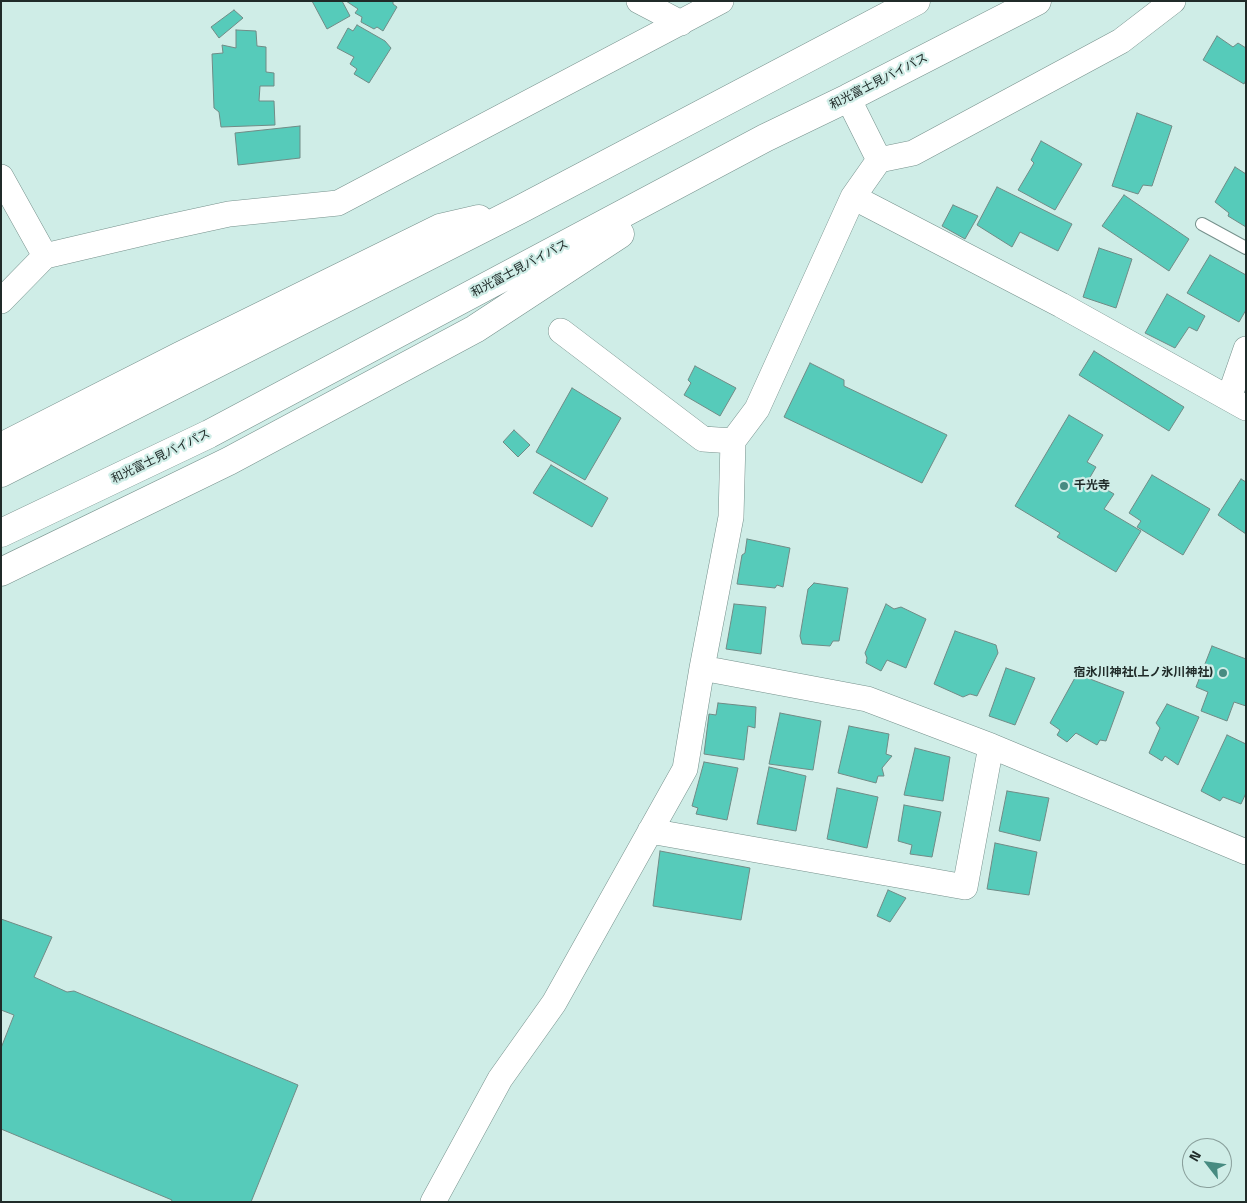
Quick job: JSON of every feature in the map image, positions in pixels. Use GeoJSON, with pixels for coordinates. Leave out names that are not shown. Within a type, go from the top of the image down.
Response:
{"type":"FeatureCollection","features":[{"type":"Feature","properties":{"kind":"highway"},"geometry":{"type":"LineString","coordinates":[[1,473],[519,210],[916,1]]}},
{"type":"Feature","properties":{"kind":"highway","name":"和光富士見バイパス"},"geometry":{"type":"LineString","coordinates":[[1,533],[209,434],[765,138],[848,98],[1037,1]]}},
{"type":"Feature","properties":{"kind":"highway"},"geometry":{"type":"LineString","coordinates":[[1,572],[229,461],[475,329],[765,138]]}},
{"type":"Feature","properties":{"kind":"highway"},"geometry":{"type":"LineString","coordinates":[[1,447],[180,356],[440,228],[519,210]]}},
{"type":"Feature","properties":{"kind":"street"},"geometry":{"type":"LineString","coordinates":[[639,1],[680,23]]}},
{"type":"Feature","properties":{"kind":"street"},"geometry":{"type":"LineString","coordinates":[[1,301],[46,256],[229,214],[338,203],[720,1]]}},
{"type":"Feature","properties":{"kind":"street"},"geometry":{"type":"LineString","coordinates":[[433,1202],[500,1079],[554,1003],[685,769],[731,517],[733,441],[757,409],[853,197],[879,160],[913,153],[1121,41],[1173,1]]}},
{"type":"Feature","properties":{"kind":"street"},"geometry":{"type":"LineString","coordinates":[[848,98],[879,160]]}},
{"type":"Feature","properties":{"kind":"street"},"geometry":{"type":"LineString","coordinates":[[1,178],[46,256]]}},
{"type":"Feature","properties":{"kind":"street"},"geometry":{"type":"LineString","coordinates":[[853,197],[1061,304],[1237,403],[1246,349]]}},
{"type":"Feature","properties":{"kind":"street"},"geometry":{"type":"LineString","coordinates":[[561,331],[703,438],[733,441]]}},
{"type":"Feature","properties":{"kind":"street"},"geometry":{"type":"LineString","coordinates":[[702,668],[867,699],[991,746],[1246,852]]}},
{"type":"Feature","properties":{"kind":"street"},"geometry":{"type":"LineString","coordinates":[[650,831],[965,887],[991,746]]}},
{"type":"Feature","properties":{"kind":"lane"},"geometry":{"type":"LineString","coordinates":[[1202,224],[1246,248]]}},
{"type":"Feature","properties":{"kind":"building"},"geometry":{"type":"Polygon","coordinates":[[[312,1],[342,1],[350,16],[327,29],[312,1]]]}},
{"type":"Feature","properties":{"kind":"building"},"geometry":{"type":"Polygon","coordinates":[[[346,1],[393,1],[393,4],[397,7],[383,31],[377,27],[374,29],[361,22],[362,17],[355,13],[358,9],[346,1]]]}},
{"type":"Feature","properties":{"kind":"building"},"geometry":{"type":"Polygon","coordinates":[[[234,10],[243,18],[219,38],[211,27],[234,10]]]}},
{"type":"Feature","properties":{"kind":"building"},"geometry":{"type":"Polygon","coordinates":[[[357,25],[385,41],[391,48],[369,83],[354,74],[357,69],[350,64],[354,57],[337,48],[348,28],[353,31],[357,25]]]}},
{"type":"Feature","properties":{"kind":"building"},"geometry":{"type":"Polygon","coordinates":[[[236,30],[256,31],[257,46],[266,47],[266,72],[274,73],[274,86],[260,86],[259,101],[274,101],[275,125],[221,127],[219,112],[214,108],[212,54],[223,53],[222,45],[236,48],[236,30]]]}},
{"type":"Feature","properties":{"kind":"building"},"geometry":{"type":"Polygon","coordinates":[[[1217,36],[1233,47],[1238,43],[1246,48],[1246,80],[1244,84],[1203,60],[1217,36]]]}},
{"type":"Feature","properties":{"kind":"building"},"geometry":{"type":"Polygon","coordinates":[[[1137,113],[1172,126],[1152,186],[1143,185],[1138,194],[1112,186],[1137,113]]]}},
{"type":"Feature","properties":{"kind":"building"},"geometry":{"type":"Polygon","coordinates":[[[300,126],[300,158],[238,165],[235,133],[300,126]]]}},
{"type":"Feature","properties":{"kind":"building"},"geometry":{"type":"Polygon","coordinates":[[[1041,141],[1082,164],[1055,210],[1018,190],[1034,163],[1031,160],[1041,141]]]}},
{"type":"Feature","properties":{"kind":"building"},"geometry":{"type":"Polygon","coordinates":[[[1235,167],[1246,174],[1246,227],[1228,216],[1229,213],[1215,202],[1235,167]]]}},
{"type":"Feature","properties":{"kind":"building"},"geometry":{"type":"Polygon","coordinates":[[[997,187],[1072,224],[1058,251],[1020,232],[1012,247],[977,225],[997,187]]]}},
{"type":"Feature","properties":{"kind":"building"},"geometry":{"type":"Polygon","coordinates":[[[1124,195],[1189,239],[1169,271],[1102,226],[1124,195]]]}},
{"type":"Feature","properties":{"kind":"building"},"geometry":{"type":"Polygon","coordinates":[[[953,205],[978,216],[965,239],[942,226],[953,205]]]}},
{"type":"Feature","properties":{"kind":"building"},"geometry":{"type":"Polygon","coordinates":[[[1099,248],[1132,259],[1116,308],[1083,297],[1099,248]]]}},
{"type":"Feature","properties":{"kind":"building"},"geometry":{"type":"Polygon","coordinates":[[[1210,255],[1246,275],[1246,310],[1239,322],[1187,293],[1210,255]]]}},
{"type":"Feature","properties":{"kind":"building"},"geometry":{"type":"Polygon","coordinates":[[[1167,294],[1205,316],[1197,331],[1189,327],[1175,348],[1145,333],[1167,294]]]}},
{"type":"Feature","properties":{"kind":"building"},"geometry":{"type":"Polygon","coordinates":[[[1094,351],[1184,407],[1169,431],[1079,375],[1094,351]]]}},
{"type":"Feature","properties":{"kind":"building"},"geometry":{"type":"Polygon","coordinates":[[[810,363],[844,380],[844,386],[947,435],[922,483],[784,417],[810,363]]]}},
{"type":"Feature","properties":{"kind":"building"},"geometry":{"type":"Polygon","coordinates":[[[695,366],[736,388],[720,416],[684,395],[691,383],[688,380],[695,366]]]}},
{"type":"Feature","properties":{"kind":"building"},"geometry":{"type":"Polygon","coordinates":[[[572,388],[621,418],[585,480],[536,452],[572,388]]]}},
{"type":"Feature","properties":{"kind":"building","name":"千光寺"},"geometry":{"type":"Polygon","coordinates":[[[1069,415],[1103,435],[1087,462],[1096,467],[1089,479],[1114,494],[1104,509],[1141,531],[1116,572],[1057,537],[1060,533],[1015,506],[1069,415]]]}},
{"type":"Feature","properties":{"kind":"building"},"geometry":{"type":"Polygon","coordinates":[[[514,430],[530,445],[518,457],[503,442],[514,430]]]}},
{"type":"Feature","properties":{"kind":"building"},"geometry":{"type":"Polygon","coordinates":[[[551,465],[608,498],[592,527],[533,493],[551,465]]]}},
{"type":"Feature","properties":{"kind":"building","name":"千光寺"},"geometry":{"type":"Polygon","coordinates":[[[1152,475],[1210,509],[1183,555],[1137,527],[1141,521],[1129,513],[1152,475]]]}},
{"type":"Feature","properties":{"kind":"building"},"geometry":{"type":"Polygon","coordinates":[[[1241,479],[1246,482],[1246,534],[1218,515],[1241,479]]]}},
{"type":"Feature","properties":{"kind":"building"},"geometry":{"type":"Polygon","coordinates":[[[747,539],[790,548],[783,587],[777,585],[775,588],[737,584],[747,539]]]}},
{"type":"Feature","properties":{"kind":"building"},"geometry":{"type":"Polygon","coordinates":[[[814,583],[848,588],[839,641],[833,641],[830,646],[802,644],[800,636],[808,589],[814,583]]]}},
{"type":"Feature","properties":{"kind":"building"},"geometry":{"type":"Polygon","coordinates":[[[734,604],[766,607],[761,654],[726,649],[734,604]]]}},
{"type":"Feature","properties":{"kind":"building"},"geometry":{"type":"Polygon","coordinates":[[[886,604],[894,609],[901,607],[926,619],[906,668],[887,660],[881,671],[866,663],[865,653],[886,604]]]}},
{"type":"Feature","properties":{"kind":"building"},"geometry":{"type":"Polygon","coordinates":[[[955,631],[996,645],[998,653],[977,696],[970,694],[963,697],[934,684],[955,631]]]}},
{"type":"Feature","properties":{"kind":"building","name":"宿氷川神社(上ノ氷川神社)"},"geometry":{"type":"Polygon","coordinates":[[[1212,646],[1246,659],[1246,706],[1234,702],[1227,721],[1201,711],[1208,692],[1196,687],[1212,646]]]}},
{"type":"Feature","properties":{"kind":"building"},"geometry":{"type":"Polygon","coordinates":[[[1006,668],[1035,678],[1015,725],[989,716],[1006,668]]]}},
{"type":"Feature","properties":{"kind":"building"},"geometry":{"type":"Polygon","coordinates":[[[1077,674],[1124,692],[1106,741],[1100,740],[1097,745],[1076,733],[1067,742],[1057,735],[1060,730],[1050,723],[1077,674]]]}},
{"type":"Feature","properties":{"kind":"building"},"geometry":{"type":"Polygon","coordinates":[[[718,703],[756,707],[755,728],[748,726],[744,760],[704,754],[709,714],[716,715],[718,703]]]}},
{"type":"Feature","properties":{"kind":"building"},"geometry":{"type":"Polygon","coordinates":[[[1167,704],[1199,717],[1178,765],[1165,756],[1162,761],[1149,753],[1160,728],[1156,723],[1167,704]]]}},
{"type":"Feature","properties":{"kind":"building"},"geometry":{"type":"Polygon","coordinates":[[[780,713],[821,721],[813,770],[769,764],[780,713]]]}},
{"type":"Feature","properties":{"kind":"building"},"geometry":{"type":"Polygon","coordinates":[[[849,726],[889,734],[886,754],[892,756],[882,768],[884,776],[878,776],[876,783],[838,773],[849,726]]]}},
{"type":"Feature","properties":{"kind":"building"},"geometry":{"type":"Polygon","coordinates":[[[1227,735],[1246,744],[1246,793],[1241,804],[1223,797],[1220,801],[1201,791],[1227,735]]]}},
{"type":"Feature","properties":{"kind":"building"},"geometry":{"type":"Polygon","coordinates":[[[915,748],[950,757],[943,801],[904,795],[915,748]]]}},
{"type":"Feature","properties":{"kind":"building"},"geometry":{"type":"Polygon","coordinates":[[[704,762],[738,768],[727,820],[696,814],[698,808],[692,806],[704,762]]]}},
{"type":"Feature","properties":{"kind":"building"},"geometry":{"type":"Polygon","coordinates":[[[769,767],[806,776],[796,831],[757,824],[769,767]]]}},
{"type":"Feature","properties":{"kind":"building"},"geometry":{"type":"Polygon","coordinates":[[[837,788],[878,797],[867,848],[827,839],[837,788]]]}},
{"type":"Feature","properties":{"kind":"building"},"geometry":{"type":"Polygon","coordinates":[[[1007,791],[1049,798],[1040,841],[999,831],[1007,791]]]}},
{"type":"Feature","properties":{"kind":"building"},"geometry":{"type":"Polygon","coordinates":[[[904,805],[941,812],[932,857],[910,854],[912,845],[898,841],[904,805]]]}},
{"type":"Feature","properties":{"kind":"building"},"geometry":{"type":"Polygon","coordinates":[[[995,843],[1037,852],[1029,895],[987,889],[995,843]]]}},
{"type":"Feature","properties":{"kind":"building"},"geometry":{"type":"Polygon","coordinates":[[[660,851],[750,868],[741,920],[653,906],[660,851]]]}},
{"type":"Feature","properties":{"kind":"building"},"geometry":{"type":"Polygon","coordinates":[[[888,890],[906,898],[890,922],[877,916],[888,890]]]}},
{"type":"Feature","properties":{"kind":"building"},"geometry":{"type":"Polygon","coordinates":[[[1,919],[52,937],[34,977],[67,992],[74,991],[298,1085],[251,1202],[171,1202],[172,1200],[1,1129],[1,1048],[14,1015],[1,1010],[1,919]]]}},
{"type":"Feature","properties":{"kind":"place","name":"千光寺"},"geometry":{"type":"Point","coordinates":[1064,486]}},
{"type":"Feature","properties":{"kind":"place","name":"宿氷川神社(上ノ氷川神社)"},"geometry":{"type":"Point","coordinates":[1223,673]}}]}
